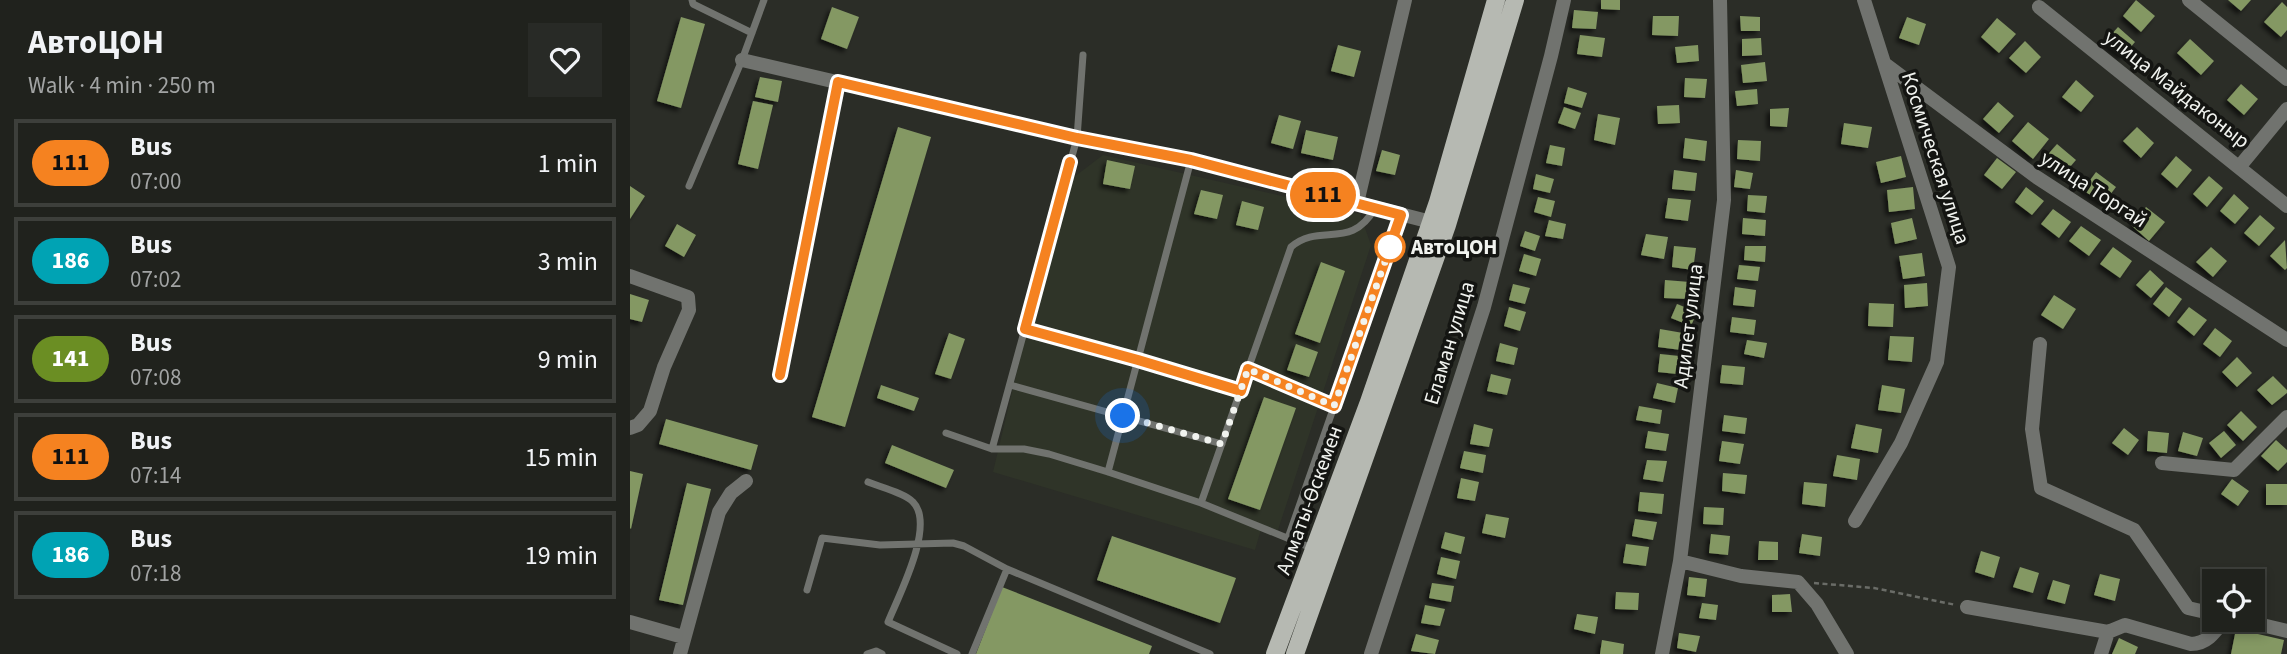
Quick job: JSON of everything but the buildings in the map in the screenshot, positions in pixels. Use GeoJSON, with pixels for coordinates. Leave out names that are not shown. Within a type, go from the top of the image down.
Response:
{"type":"FeatureCollection","features":[{"type":"Feature","properties":{"kind":"main road","name":"Алматы-Өскемен"},"geometry":{"type":"LineString","coordinates":[[1275,654],[1369,402],[1431,222],[1496,0]]}},
{"type":"Feature","properties":{"kind":"main road","name":"Алматы-Өскемен"},"geometry":{"type":"LineString","coordinates":[[1295,654],[1447,225],[1515,0]]}},
{"type":"Feature","properties":{"kind":"street"},"geometry":{"type":"LineString","coordinates":[[1357,204],[1405,0]]}},
{"type":"Feature","properties":{"kind":"street","name":"Еламан улица"},"geometry":{"type":"LineString","coordinates":[[1371,654],[1484,307],[1564,0]]}},
{"type":"Feature","properties":{"kind":"street","name":"Адилет улица"},"geometry":{"type":"LineString","coordinates":[[1662,654],[1680,561],[1724,200],[1720,0]]}},
{"type":"Feature","properties":{"kind":"street","name":"Космическая улица"},"geometry":{"type":"LineString","coordinates":[[1855,521],[1901,443],[1937,362],[1949,267],[1864,0]]}},
{"type":"Feature","properties":{"kind":"street"},"geometry":{"type":"LineString","coordinates":[[2189,0],[2287,79]]}},
{"type":"Feature","properties":{"kind":"street","name":"улица Майдаконыр"},"geometry":{"type":"LineString","coordinates":[[2039,7],[2287,206]]}},
{"type":"Feature","properties":{"kind":"street"},"geometry":{"type":"LineString","coordinates":[[742,60],[1077,138],[1191,160],[1431,222]]}},
{"type":"Feature","properties":{"kind":"street","name":"улица Торгай"},"geometry":{"type":"LineString","coordinates":[[1885,64],[2035,176],[2287,340]]}},
{"type":"Feature","properties":{"kind":"street"},"geometry":{"type":"LineString","coordinates":[[2240,166],[2287,110]]}},
{"type":"Feature","properties":{"kind":"street"},"geometry":{"type":"LineString","coordinates":[[630,276],[688,297],[689,310],[664,368],[650,411],[638,425],[630,428]]}},
{"type":"Feature","properties":{"kind":"street"},"geometry":{"type":"LineString","coordinates":[[2040,344],[2032,429],[2041,488],[2134,530],[2188,608],[2202,611]]}},
{"type":"Feature","properties":{"kind":"street"},"geometry":{"type":"LineString","coordinates":[[2162,463],[2234,470],[2287,417]]}},
{"type":"Feature","properties":{"kind":"street"},"geometry":{"type":"LineString","coordinates":[[680,654],[719,512],[731,493],[746,481]]}},
{"type":"Feature","properties":{"kind":"street"},"geometry":{"type":"LineString","coordinates":[[1680,561],[1741,576],[1798,582],[1823,613],[1847,654]]}},
{"type":"Feature","properties":{"kind":"street"},"geometry":{"type":"LineString","coordinates":[[1966,607],[2108,632],[2125,625],[2137,627],[2207,649],[2216,632]]}},
{"type":"Feature","properties":{"kind":"street"},"geometry":{"type":"LineString","coordinates":[[630,622],[683,637]]}},
{"type":"Feature","properties":{"kind":"street"},"geometry":{"type":"LineString","coordinates":[[2265,626],[2287,631]]}},
{"type":"Feature","properties":{"kind":"street"},"geometry":{"type":"LineString","coordinates":[[2101,654],[2108,632]]}},
{"type":"Feature","properties":{"kind":"lane"},"geometry":{"type":"LineString","coordinates":[[692,0],[693,4],[752,33]]}},
{"type":"Feature","properties":{"kind":"lane"},"geometry":{"type":"LineString","coordinates":[[689,186],[764,0]]}},
{"type":"Feature","properties":{"kind":"lane"},"geometry":{"type":"LineString","coordinates":[[992,449],[1077,138],[1083,55]]}},
{"type":"Feature","properties":{"kind":"lane"},"geometry":{"type":"LineString","coordinates":[[780,375],[838,82]]}},
{"type":"Feature","properties":{"kind":"lane"},"geometry":{"type":"LineString","coordinates":[[1108,472],[1191,160]]}},
{"type":"Feature","properties":{"kind":"lane"},"geometry":{"type":"LineString","coordinates":[[1201,503],[1291,247],[1304,238],[1360,228],[1375,208]]}},
{"type":"Feature","properties":{"kind":"lane"},"geometry":{"type":"LineString","coordinates":[[1288,538],[1401,215]]}},
{"type":"Feature","properties":{"kind":"lane"},"geometry":{"type":"LineString","coordinates":[[1025,329],[1241,391]]}},
{"type":"Feature","properties":{"kind":"lane"},"geometry":{"type":"LineString","coordinates":[[1248,369],[1334,406]]}},
{"type":"Feature","properties":{"kind":"lane"},"geometry":{"type":"LineString","coordinates":[[1010,385],[1222,444]]}},
{"type":"Feature","properties":{"kind":"lane"},"geometry":{"type":"LineString","coordinates":[[946,433],[992,449],[1008,448],[1049,454],[1108,472],[1201,503],[1315,549]]}},
{"type":"Feature","properties":{"kind":"lane"},"geometry":{"type":"LineString","coordinates":[[867,482],[916,504],[922,526],[919,544],[888,622],[957,654]]}},
{"type":"Feature","properties":{"kind":"lane"},"geometry":{"type":"LineString","coordinates":[[807,590],[822,538],[880,545],[937,542],[964,546],[1007,569],[1210,654]]}},
{"type":"Feature","properties":{"kind":"lane"},"geometry":{"type":"LineString","coordinates":[[972,654],[1007,569]]}},
{"type":"Feature","properties":{"kind":"lane"},"geometry":{"type":"LineString","coordinates":[[867,654],[876,651],[882,654]]}},
{"type":"Feature","properties":{"kind":"path"},"geometry":{"type":"LineString","coordinates":[[1798,582],[1863,587],[1966,607]]}},
{"type":"Feature","properties":{"kind":"shaded area"},"geometry":{"type":"Polygon","coordinates":[[[1103,155],[1360,214],[1371,245],[1278,530],[1262,526],[1255,550],[993,472],[1061,187],[1103,155]]]}},
{"type":"Feature","properties":{"kind":"bus line","name":"111"},"geometry":{"type":"LineString","coordinates":[[780,375],[838,82],[1077,138],[1191,160],[1401,215],[1334,406],[1248,369],[1241,391],[1025,329],[1070,162]]}},
{"type":"Feature","properties":{"kind":"place","name":"АвтоЦОН"},"geometry":{"type":"Point","coordinates":[1390,247]}},
{"type":"Feature","properties":{"kind":"route"},"geometry":{"type":"LineString","coordinates":[[1123,416],[1222,444],[1248,369],[1334,406],[1393,239],[1390,247]]}}]}
